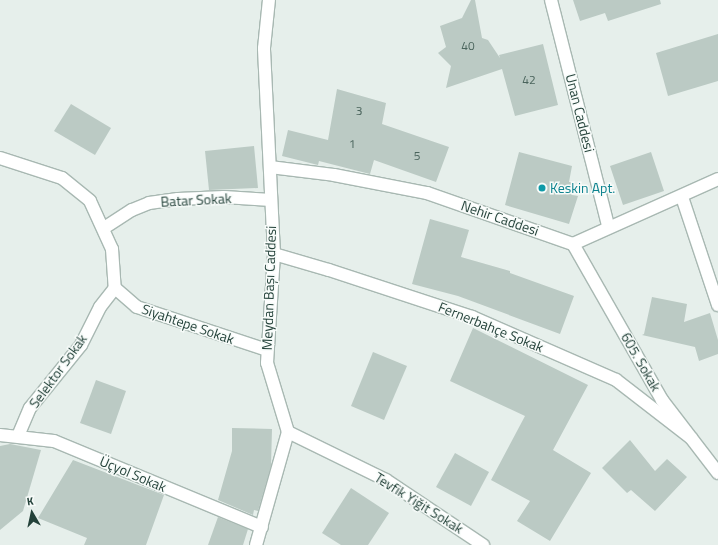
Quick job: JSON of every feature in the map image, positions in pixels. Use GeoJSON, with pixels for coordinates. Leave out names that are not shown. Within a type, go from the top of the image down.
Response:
{"type":"FeatureCollection","features":[{"type":"Feature","properties":{"kind":"street","name":"Meydan Başı Caddesi"},"geometry":{"type":"LineString","coordinates":[[269,0],[264,48],[274,254],[266,363],[288,432]]}},
{"type":"Feature","properties":{"kind":"street","name":"Unan Caddesi"},"geometry":{"type":"LineString","coordinates":[[551,0],[608,226]]}},
{"type":"Feature","properties":{"kind":"street"},"geometry":{"type":"LineString","coordinates":[[0,158],[62,178],[90,201],[104,228],[112,249],[115,288]]}},
{"type":"Feature","properties":{"kind":"street","name":"Nehir Caddesi"},"geometry":{"type":"LineString","coordinates":[[270,167],[334,175],[427,193],[573,244]]}},
{"type":"Feature","properties":{"kind":"street"},"geometry":{"type":"LineString","coordinates":[[573,244],[608,226],[682,197],[718,179]]}},
{"type":"Feature","properties":{"kind":"street","name":"Batar Sokak"},"geometry":{"type":"LineString","coordinates":[[104,228],[132,210],[149,204],[224,197],[271,200]]}},
{"type":"Feature","properties":{"kind":"street"},"geometry":{"type":"LineString","coordinates":[[682,197],[718,305]]}},
{"type":"Feature","properties":{"kind":"street","name":"605. Sokak"},"geometry":{"type":"LineString","coordinates":[[573,244],[662,400],[718,473]]}},
{"type":"Feature","properties":{"kind":"street","name":"Fernerbahçe Sokak"},"geometry":{"type":"LineString","coordinates":[[274,254],[330,270],[472,317],[616,380],[691,438]]}},
{"type":"Feature","properties":{"kind":"street","name":"Siyahtepe Sokak"},"geometry":{"type":"LineString","coordinates":[[115,288],[137,307],[267,350]]}},
{"type":"Feature","properties":{"kind":"street","name":"Selektor Sokak"},"geometry":{"type":"LineString","coordinates":[[18,436],[30,408],[81,345],[100,307],[115,288]]}},
{"type":"Feature","properties":{"kind":"street"},"geometry":{"type":"LineString","coordinates":[[256,545],[288,432]]}},
{"type":"Feature","properties":{"kind":"street","name":"Tevfik Yiğit Sokak"},"geometry":{"type":"LineString","coordinates":[[288,432],[386,480],[483,545]]}},
{"type":"Feature","properties":{"kind":"street","name":"Üçyol Sokak"},"geometry":{"type":"LineString","coordinates":[[0,435],[54,441],[262,527]]}},
{"type":"Feature","properties":{"kind":"building"},"geometry":{"type":"Polygon","coordinates":[[[471,0],[475,0],[482,38],[488,40],[500,58],[499,55],[543,44],[558,105],[515,116],[502,69],[446,88],[451,66],[438,53],[446,47],[440,26],[462,18],[471,0]]]}},
{"type":"Feature","properties":{"kind":"building"},"geometry":{"type":"Polygon","coordinates":[[[573,0],[660,0],[661,4],[608,21],[605,13],[580,21],[573,0]]]}},
{"type":"Feature","properties":{"kind":"building"},"geometry":{"type":"Polygon","coordinates":[[[718,34],[718,81],[668,96],[656,53],[718,34]]]}},
{"type":"Feature","properties":{"kind":"building"},"geometry":{"type":"Polygon","coordinates":[[[337,89],[386,103],[382,124],[449,147],[436,182],[374,160],[370,174],[319,161],[318,165],[282,156],[288,130],[328,140],[337,89]]]}},
{"type":"Feature","properties":{"kind":"building"},"geometry":{"type":"Polygon","coordinates":[[[71,104],[111,128],[95,155],[54,131],[71,104]]]}},
{"type":"Feature","properties":{"kind":"building"},"geometry":{"type":"Polygon","coordinates":[[[254,146],[258,188],[209,190],[205,151],[254,146]]]}},
{"type":"Feature","properties":{"kind":"building","name":"Keskin Apt."},"geometry":{"type":"Polygon","coordinates":[[[519,152],[572,166],[569,182],[575,182],[572,195],[578,196],[569,224],[505,205],[519,152]]]}},
{"type":"Feature","properties":{"kind":"building"},"geometry":{"type":"Polygon","coordinates":[[[651,152],[664,191],[623,205],[610,166],[651,152]]]}},
{"type":"Feature","properties":{"kind":"building"},"geometry":{"type":"Polygon","coordinates":[[[430,219],[469,230],[461,257],[510,271],[510,273],[574,296],[560,334],[458,296],[412,284],[430,219]]]}},
{"type":"Feature","properties":{"kind":"building"},"geometry":{"type":"Polygon","coordinates":[[[652,297],[687,304],[684,322],[710,313],[718,340],[718,354],[699,361],[695,347],[642,335],[644,334],[652,297]]]}},
{"type":"Feature","properties":{"kind":"building"},"geometry":{"type":"Polygon","coordinates":[[[473,328],[588,385],[553,450],[591,473],[550,541],[517,521],[530,501],[491,480],[525,416],[450,381],[473,328]]]}},
{"type":"Feature","properties":{"kind":"building"},"geometry":{"type":"Polygon","coordinates":[[[373,352],[407,366],[384,420],[351,406],[373,352]]]}},
{"type":"Feature","properties":{"kind":"building"},"geometry":{"type":"Polygon","coordinates":[[[96,380],[126,391],[111,434],[80,423],[96,380]]]}},
{"type":"Feature","properties":{"kind":"building"},"geometry":{"type":"Polygon","coordinates":[[[232,428],[272,429],[271,466],[258,511],[254,510],[253,515],[218,500],[232,451],[232,428]]]}},
{"type":"Feature","properties":{"kind":"building"},"geometry":{"type":"Polygon","coordinates":[[[630,440],[655,471],[667,459],[687,477],[655,511],[631,490],[627,493],[602,468],[630,440]]]}},
{"type":"Feature","properties":{"kind":"building"},"geometry":{"type":"Polygon","coordinates":[[[10,444],[41,450],[23,511],[0,530],[0,446],[10,444]]]}},
{"type":"Feature","properties":{"kind":"building"},"geometry":{"type":"Polygon","coordinates":[[[455,453],[489,472],[471,506],[436,487],[455,453]]]}},
{"type":"Feature","properties":{"kind":"building"},"geometry":{"type":"Polygon","coordinates":[[[73,460],[164,495],[146,545],[84,545],[87,538],[38,518],[73,460]]]}},
{"type":"Feature","properties":{"kind":"building"},"geometry":{"type":"Polygon","coordinates":[[[351,488],[389,513],[368,545],[341,545],[322,533],[351,488]]]}},
{"type":"Feature","properties":{"kind":"building"},"geometry":{"type":"Polygon","coordinates":[[[218,517],[248,529],[243,545],[208,545],[218,517]]]}},
{"type":"Feature","properties":{"kind":"place","name":"Keskin Apt."},"geometry":{"type":"Point","coordinates":[542,188]}}]}
